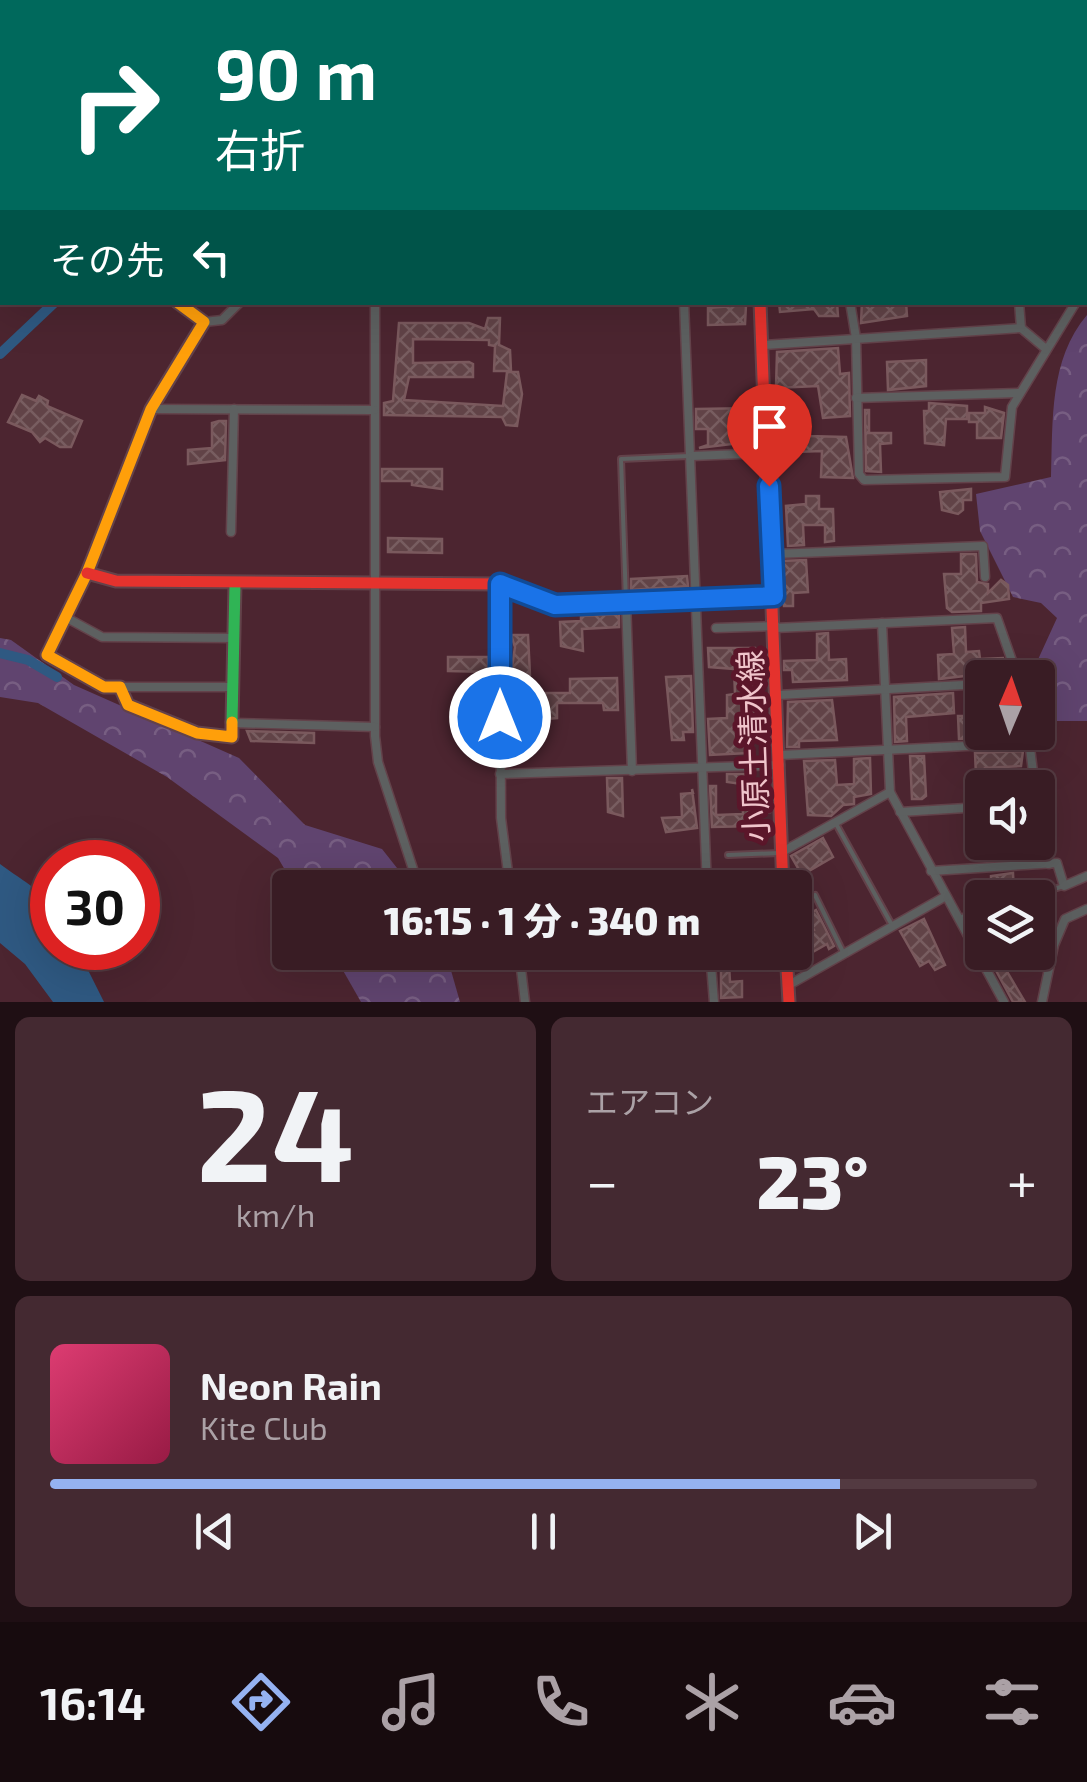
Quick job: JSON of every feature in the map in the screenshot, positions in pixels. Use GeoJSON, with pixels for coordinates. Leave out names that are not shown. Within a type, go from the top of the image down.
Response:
{"type":"FeatureCollection","features":[{"type":"Feature","properties":{"kind":"street"},"geometry":{"type":"LineString","coordinates":[[181,305],[204,322],[222,320],[237,305]]}},
{"type":"Feature","properties":{"kind":"street"},"geometry":{"type":"LineString","coordinates":[[375,305],[374,726],[378,762],[414,869]]}},
{"type":"Feature","properties":{"kind":"street"},"geometry":{"type":"LineString","coordinates":[[684,305],[707,870]]}},
{"type":"Feature","properties":{"kind":"street","name":"小原土清水線"},"geometry":{"type":"LineString","coordinates":[[760,305],[783,870]]}},
{"type":"Feature","properties":{"kind":"street"},"geometry":{"type":"LineString","coordinates":[[850,305],[856,338],[859,474],[864,480],[1005,477],[1012,407],[1074,305]]}},
{"type":"Feature","properties":{"kind":"street"},"geometry":{"type":"LineString","coordinates":[[1019,305],[1020,328]]}},
{"type":"Feature","properties":{"kind":"street"},"geometry":{"type":"LineString","coordinates":[[204,322],[151,409],[87,573],[47,654],[104,687],[234,687]]}},
{"type":"Feature","properties":{"kind":"street"},"geometry":{"type":"LineString","coordinates":[[764,344],[1020,328],[1046,349]]}},
{"type":"Feature","properties":{"kind":"street"},"geometry":{"type":"LineString","coordinates":[[856,398],[1020,394]]}},
{"type":"Feature","properties":{"kind":"street"},"geometry":{"type":"LineString","coordinates":[[151,409],[374,410]]}},
{"type":"Feature","properties":{"kind":"street"},"geometry":{"type":"LineString","coordinates":[[231,532],[234,410]]}},
{"type":"Feature","properties":{"kind":"street"},"geometry":{"type":"LineString","coordinates":[[692,456],[768,453]]}},
{"type":"Feature","properties":{"kind":"street"},"geometry":{"type":"LineString","coordinates":[[773,554],[984,546],[985,577]]}},
{"type":"Feature","properties":{"kind":"street"},"geometry":{"type":"LineString","coordinates":[[87,573],[116,582],[500,584],[555,605],[774,596]]}},
{"type":"Feature","properties":{"kind":"street"},"geometry":{"type":"LineString","coordinates":[[120,686],[128,705],[198,733],[232,737],[235,584]]}},
{"type":"Feature","properties":{"kind":"street"},"geometry":{"type":"LineString","coordinates":[[500,584],[500,774],[508,870]]}},
{"type":"Feature","properties":{"kind":"street"},"geometry":{"type":"LineString","coordinates":[[626,601],[632,771]]}},
{"type":"Feature","properties":{"kind":"street"},"geometry":{"type":"LineString","coordinates":[[67,618],[102,637],[234,638]]}},
{"type":"Feature","properties":{"kind":"street"},"geometry":{"type":"LineString","coordinates":[[716,628],[997,618],[1012,660]]}},
{"type":"Feature","properties":{"kind":"street"},"geometry":{"type":"LineString","coordinates":[[882,622],[890,792],[1004,1002]]}},
{"type":"Feature","properties":{"kind":"street"},"geometry":{"type":"LineString","coordinates":[[778,695],[965,685]]}},
{"type":"Feature","properties":{"kind":"street"},"geometry":{"type":"LineString","coordinates":[[234,723],[374,726]]}},
{"type":"Feature","properties":{"kind":"street"},"geometry":{"type":"LineString","coordinates":[[500,774],[704,767],[965,744]]}},
{"type":"Feature","properties":{"kind":"street"},"geometry":{"type":"LineString","coordinates":[[782,852],[890,792]]}},
{"type":"Feature","properties":{"kind":"street"},"geometry":{"type":"LineString","coordinates":[[900,812],[965,808]]}},
{"type":"Feature","properties":{"kind":"street"},"geometry":{"type":"LineString","coordinates":[[1048,860],[1049,864]]}},
{"type":"Feature","properties":{"kind":"street"},"geometry":{"type":"LineString","coordinates":[[931,871],[1057,864],[1064,886],[1087,876]]}},
{"type":"Feature","properties":{"kind":"street"},"geometry":{"type":"LineString","coordinates":[[788,986],[946,896]]}},
{"type":"Feature","properties":{"kind":"street"},"geometry":{"type":"LineString","coordinates":[[1042,1002],[1054,945],[1066,919],[1087,908]]}},
{"type":"Feature","properties":{"kind":"street"},"geometry":{"type":"LineString","coordinates":[[521,970],[525,1002]]}},
{"type":"Feature","properties":{"kind":"street"},"geometry":{"type":"LineString","coordinates":[[711,970],[714,1002]]}},
{"type":"Feature","properties":{"kind":"street"},"geometry":{"type":"LineString","coordinates":[[787,970],[789,1002]]}},
{"type":"Feature","properties":{"kind":"lane"},"geometry":{"type":"LineString","coordinates":[[626,601],[622,459],[692,456]]}},
{"type":"Feature","properties":{"kind":"lane"},"geometry":{"type":"LineString","coordinates":[[835,822],[893,927]]}},
{"type":"Feature","properties":{"kind":"lane"},"geometry":{"type":"LineString","coordinates":[[728,854],[782,852]]}},
{"type":"Feature","properties":{"kind":"lane"},"geometry":{"type":"LineString","coordinates":[[1055,889],[1064,886]]}},
{"type":"Feature","properties":{"kind":"lane"},"geometry":{"type":"LineString","coordinates":[[812,896],[815,895],[845,954]]}},
{"type":"Feature","properties":{"kind":"lane"},"geometry":{"type":"LineString","coordinates":[[959,918],[965,916]]}},
{"type":"Feature","properties":{"kind":"green space"},"geometry":{"type":"Polygon","coordinates":[[[1087,315],[1087,721],[1055,721],[1055,660],[1038,660],[1057,618],[1041,603],[1013,597],[980,531],[976,494],[1051,477],[1059,371],[1087,315]]]}},
{"type":"Feature","properties":{"kind":"green space"},"geometry":{"type":"Polygon","coordinates":[[[0,638],[11,640],[74,685],[239,758],[305,825],[382,849],[399,870],[285,870],[278,858],[167,777],[38,703],[0,697],[0,638]]]}},
{"type":"Feature","properties":{"kind":"green space"},"geometry":{"type":"Polygon","coordinates":[[[343,970],[451,970],[460,1002],[361,1002],[343,970]]]}},
{"type":"Feature","properties":{"kind":"water"},"geometry":{"type":"Polygon","coordinates":[[[0,864],[30,886],[30,970],[88,970],[104,1002],[53,1002],[25,964],[0,943],[0,864]]]}},
{"type":"Feature","properties":{"kind":"building"},"geometry":{"type":"Polygon","coordinates":[[[746,305],[745,324],[708,325],[708,308],[746,305]]]}},
{"type":"Feature","properties":{"kind":"building"},"geometry":{"type":"Polygon","coordinates":[[[779,305],[837,305],[838,316],[819,316],[814,309],[780,312],[779,305]]]}},
{"type":"Feature","properties":{"kind":"building"},"geometry":{"type":"Polygon","coordinates":[[[862,305],[906,305],[907,316],[861,323],[862,305]]]}},
{"type":"Feature","properties":{"kind":"building"},"geometry":{"type":"Polygon","coordinates":[[[488,318],[500,318],[499,345],[510,350],[511,371],[494,371],[495,346],[489,345],[489,340],[413,339],[413,363],[469,362],[473,364],[473,377],[409,377],[404,400],[503,406],[507,372],[518,372],[522,394],[517,426],[506,425],[502,417],[384,415],[384,403],[393,401],[399,323],[469,323],[485,329],[488,318]]]}},
{"type":"Feature","properties":{"kind":"building"},"geometry":{"type":"Polygon","coordinates":[[[838,348],[840,374],[849,373],[850,416],[823,418],[818,386],[776,388],[777,352],[838,348]]]}},
{"type":"Feature","properties":{"kind":"building"},"geometry":{"type":"Polygon","coordinates":[[[926,360],[926,386],[888,390],[887,362],[926,360]]]}},
{"type":"Feature","properties":{"kind":"building"},"geometry":{"type":"Polygon","coordinates":[[[22,395],[36,401],[39,396],[48,401],[47,406],[82,421],[71,447],[60,447],[45,438],[40,442],[32,432],[8,422],[22,395]]]}},
{"type":"Feature","properties":{"kind":"building"},"geometry":{"type":"Polygon","coordinates":[[[929,403],[967,406],[967,419],[946,419],[944,445],[925,443],[924,411],[929,411],[929,403]]]}},
{"type":"Feature","properties":{"kind":"building"},"geometry":{"type":"Polygon","coordinates":[[[985,407],[1004,413],[1001,438],[977,438],[977,422],[969,422],[969,413],[985,413],[985,407]]]}},
{"type":"Feature","properties":{"kind":"building"},"geometry":{"type":"Polygon","coordinates":[[[755,408],[755,427],[741,428],[741,443],[699,448],[708,445],[708,429],[696,429],[696,409],[755,408]]]}},
{"type":"Feature","properties":{"kind":"building"},"geometry":{"type":"Polygon","coordinates":[[[806,410],[807,436],[846,437],[853,478],[821,477],[822,451],[795,452],[796,422],[778,423],[777,411],[806,410]]]}},
{"type":"Feature","properties":{"kind":"building"},"geometry":{"type":"Polygon","coordinates":[[[865,410],[869,410],[869,433],[891,433],[891,443],[880,444],[881,472],[866,471],[865,410]]]}},
{"type":"Feature","properties":{"kind":"building"},"geometry":{"type":"Polygon","coordinates":[[[226,421],[225,460],[188,464],[188,450],[212,448],[212,423],[226,421]]]}},
{"type":"Feature","properties":{"kind":"building"},"geometry":{"type":"Polygon","coordinates":[[[382,469],[442,469],[442,489],[412,485],[412,481],[382,481],[382,469]]]}},
{"type":"Feature","properties":{"kind":"building"},"geometry":{"type":"Polygon","coordinates":[[[971,489],[971,500],[963,500],[963,510],[958,514],[942,510],[940,492],[971,489]]]}},
{"type":"Feature","properties":{"kind":"building"},"geometry":{"type":"Polygon","coordinates":[[[806,496],[819,496],[819,509],[833,509],[834,541],[825,542],[825,525],[803,525],[804,545],[788,546],[786,506],[806,504],[806,496]]]}},
{"type":"Feature","properties":{"kind":"building"},"geometry":{"type":"Polygon","coordinates":[[[388,538],[442,539],[442,553],[388,552],[388,538]]]}},
{"type":"Feature","properties":{"kind":"building"},"geometry":{"type":"Polygon","coordinates":[[[961,554],[976,554],[977,582],[988,584],[988,593],[1001,580],[1008,585],[1009,599],[981,603],[981,611],[952,612],[947,608],[944,574],[961,574],[961,554]]]}},
{"type":"Feature","properties":{"kind":"building"},"geometry":{"type":"Polygon","coordinates":[[[806,560],[808,592],[793,593],[793,606],[784,606],[781,561],[806,560]]]}},
{"type":"Feature","properties":{"kind":"building"},"geometry":{"type":"Polygon","coordinates":[[[687,576],[688,586],[631,590],[631,579],[687,576]]]}},
{"type":"Feature","properties":{"kind":"building"},"geometry":{"type":"Polygon","coordinates":[[[619,614],[619,627],[582,629],[583,651],[561,646],[560,622],[581,621],[581,616],[619,614]]]}},
{"type":"Feature","properties":{"kind":"building"},"geometry":{"type":"Polygon","coordinates":[[[965,627],[966,652],[979,651],[980,659],[1004,660],[965,660],[965,676],[939,679],[938,655],[954,654],[952,628],[965,627]]]}},
{"type":"Feature","properties":{"kind":"building"},"geometry":{"type":"Polygon","coordinates":[[[828,633],[829,660],[846,659],[847,680],[793,682],[792,670],[784,670],[784,661],[817,660],[817,634],[828,633]]]}},
{"type":"Feature","properties":{"kind":"building"},"geometry":{"type":"Polygon","coordinates":[[[511,635],[528,635],[530,675],[511,674],[515,647],[511,635]]]}},
{"type":"Feature","properties":{"kind":"building"},"geometry":{"type":"Polygon","coordinates":[[[708,648],[755,648],[758,681],[762,680],[763,690],[755,690],[756,718],[765,717],[765,732],[747,733],[748,753],[710,755],[708,719],[727,718],[727,695],[735,694],[734,669],[709,667],[708,648]]]}},
{"type":"Feature","properties":{"kind":"building"},"geometry":{"type":"Polygon","coordinates":[[[448,657],[488,657],[488,672],[448,671],[448,657]]]}},
{"type":"Feature","properties":{"kind":"building"},"geometry":{"type":"Polygon","coordinates":[[[691,676],[693,732],[683,732],[684,740],[672,740],[666,677],[691,676]]]}},
{"type":"Feature","properties":{"kind":"building"},"geometry":{"type":"Polygon","coordinates":[[[617,678],[618,710],[604,710],[603,703],[557,703],[557,718],[536,720],[536,706],[543,707],[543,693],[570,693],[570,679],[617,678]]]}},
{"type":"Feature","properties":{"kind":"building"},"geometry":{"type":"Polygon","coordinates":[[[953,693],[954,713],[906,717],[907,741],[895,742],[894,697],[953,693]]]}},
{"type":"Feature","properties":{"kind":"building"},"geometry":{"type":"Polygon","coordinates":[[[832,700],[837,740],[799,741],[799,747],[787,747],[788,702],[832,700]]]}},
{"type":"Feature","properties":{"kind":"building"},"geometry":{"type":"Polygon","coordinates":[[[958,716],[965,716],[965,739],[959,739],[958,716]]]}},
{"type":"Feature","properties":{"kind":"building"},"geometry":{"type":"Polygon","coordinates":[[[247,731],[314,733],[314,743],[251,741],[247,731]]]}},
{"type":"Feature","properties":{"kind":"building"},"geometry":{"type":"Polygon","coordinates":[[[1023,751],[1021,766],[985,770],[976,770],[975,753],[1023,751]]]}},
{"type":"Feature","properties":{"kind":"building"},"geometry":{"type":"Polygon","coordinates":[[[910,756],[924,756],[926,796],[922,799],[912,799],[910,756]]]}},
{"type":"Feature","properties":{"kind":"building"},"geometry":{"type":"Polygon","coordinates":[[[870,758],[871,794],[854,797],[854,804],[843,805],[831,816],[808,815],[804,761],[835,760],[837,785],[854,784],[854,759],[870,758]]]}},
{"type":"Feature","properties":{"kind":"building"},"geometry":{"type":"Polygon","coordinates":[[[727,774],[752,774],[755,802],[770,802],[770,812],[757,813],[757,826],[712,827],[710,786],[716,786],[716,815],[743,814],[742,784],[727,782],[727,774]]]}},
{"type":"Feature","properties":{"kind":"building"},"geometry":{"type":"Polygon","coordinates":[[[607,778],[622,778],[623,816],[608,812],[607,778]]]}},
{"type":"Feature","properties":{"kind":"building"},"geometry":{"type":"Polygon","coordinates":[[[693,793],[697,828],[666,832],[662,818],[682,817],[681,794],[693,793]]]}},
{"type":"Feature","properties":{"kind":"building"},"geometry":{"type":"Polygon","coordinates":[[[823,838],[833,857],[811,870],[799,870],[791,856],[823,838]]]}},
{"type":"Feature","properties":{"kind":"building"},"geometry":{"type":"Polygon","coordinates":[[[1013,873],[1013,880],[991,880],[991,876],[1013,873]]]}},
{"type":"Feature","properties":{"kind":"building"},"geometry":{"type":"Polygon","coordinates":[[[816,910],[834,946],[829,949],[827,944],[812,952],[812,912],[816,910]]]}},
{"type":"Feature","properties":{"kind":"building"},"geometry":{"type":"Polygon","coordinates":[[[924,919],[945,965],[935,970],[929,961],[920,966],[900,931],[924,919]]]}},
{"type":"Feature","properties":{"kind":"building"},"geometry":{"type":"Polygon","coordinates":[[[721,970],[729,970],[730,982],[742,981],[742,997],[721,998],[721,970]]]}},
{"type":"Feature","properties":{"kind":"building"},"geometry":{"type":"Polygon","coordinates":[[[996,970],[1006,970],[1025,1002],[1013,1002],[996,970]]]}},
{"type":"Feature","properties":{"kind":"waterway"},"geometry":{"type":"LineString","coordinates":[[0,354],[52,305]]}},
{"type":"Feature","properties":{"kind":"waterway"},"geometry":{"type":"LineString","coordinates":[[0,653],[28,660],[57,677]]}},
{"type":"Feature","properties":{"kind":"traffic: fast"},"geometry":{"type":"LineString","coordinates":[[232,722],[235,584]]}},
{"type":"Feature","properties":{"kind":"traffic: slow"},"geometry":{"type":"LineString","coordinates":[[181,305],[204,322],[151,409],[87,573],[47,655],[104,687],[120,687],[128,705],[197,733],[232,737],[232,722]]}},
{"type":"Feature","properties":{"kind":"traffic: slow"},"geometry":{"type":"LineString","coordinates":[[649,601],[775,595]]}},
{"type":"Feature","properties":{"kind":"traffic: jam"},"geometry":{"type":"LineString","coordinates":[[760,305],[782,870]]}},
{"type":"Feature","properties":{"kind":"traffic: jam"},"geometry":{"type":"LineString","coordinates":[[87,573],[116,581],[500,584],[555,605],[649,601]]}},
{"type":"Feature","properties":{"kind":"traffic: jam"},"geometry":{"type":"LineString","coordinates":[[787,970],[789,1002]]}},
{"type":"Feature","properties":{"kind":"route"},"geometry":{"type":"LineString","coordinates":[[500,717],[500,584],[514,586],[555,605],[774,596],[769,486]]}}]}
